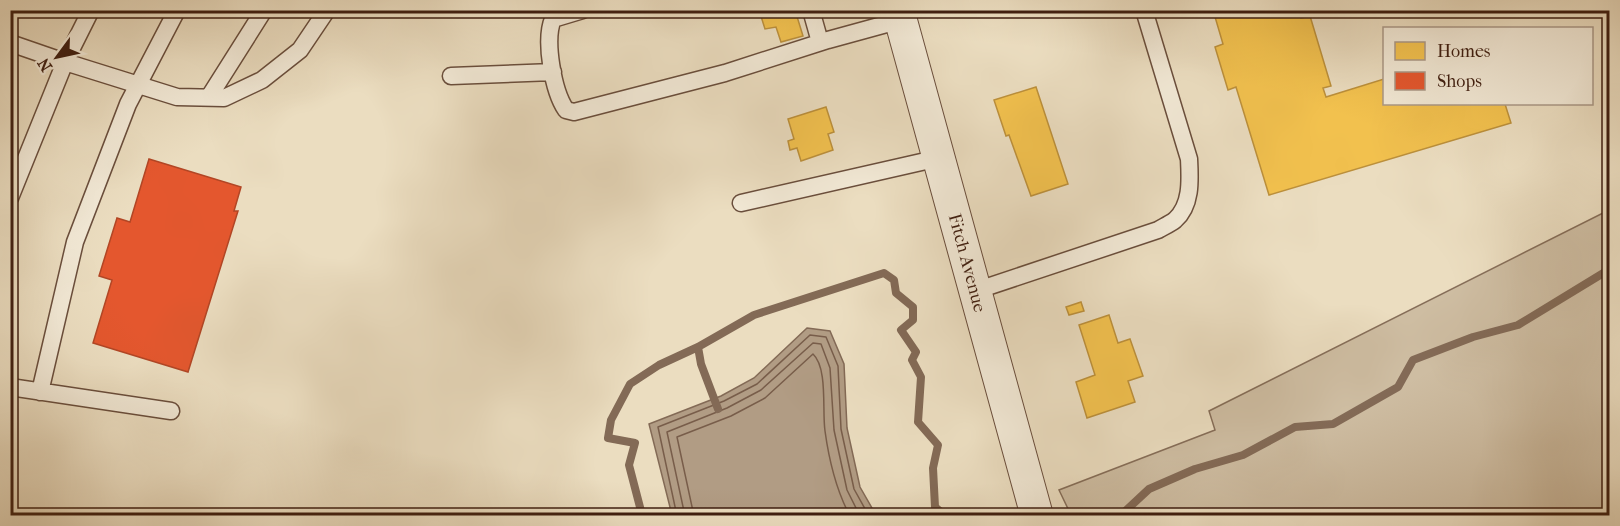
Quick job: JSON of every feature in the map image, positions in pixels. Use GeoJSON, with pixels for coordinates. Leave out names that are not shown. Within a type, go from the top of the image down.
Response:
{"type":"FeatureCollection","features":[{"type":"Feature","properties":{"kind":"street","name":"Fitch Avenue"},"geometry":{"type":"LineString","coordinates":[[899,15],[1037,516]]}},
{"type":"Feature","properties":{"kind":"lane"},"geometry":{"type":"LineString","coordinates":[[10,198],[65,62],[91,10]]}},
{"type":"Feature","properties":{"kind":"lane"},"geometry":{"type":"LineString","coordinates":[[40,392],[75,242],[128,104],[177,10]]}},
{"type":"Feature","properties":{"kind":"lane"},"geometry":{"type":"LineString","coordinates":[[209,97],[264,10]]}},
{"type":"Feature","properties":{"kind":"lane"},"geometry":{"type":"LineString","coordinates":[[10,43],[177,97],[224,98],[262,80],[300,50],[327,10]]}},
{"type":"Feature","properties":{"kind":"lane"},"geometry":{"type":"LineString","coordinates":[[583,10],[553,19],[548,30],[553,72],[560,101],[566,110],[574,112],[714,76],[899,15]]}},
{"type":"Feature","properties":{"kind":"lane"},"geometry":{"type":"LineString","coordinates":[[811,10],[820,42]]}},
{"type":"Feature","properties":{"kind":"lane"},"geometry":{"type":"LineString","coordinates":[[975,291],[1158,230],[1176,219],[1185,206],[1190,182],[1189,159],[1144,10]]}},
{"type":"Feature","properties":{"kind":"lane"},"geometry":{"type":"LineString","coordinates":[[451,76],[553,72]]}},
{"type":"Feature","properties":{"kind":"lane"},"geometry":{"type":"LineString","coordinates":[[741,203],[939,158]]}},
{"type":"Feature","properties":{"kind":"lane"},"geometry":{"type":"LineString","coordinates":[[10,387],[171,411]]}},
{"type":"Feature","properties":{"kind":"shaded area"},"geometry":{"type":"Polygon","coordinates":[[[1609,210],[1609,515],[1071,515],[1059,490],[1215,430],[1209,411],[1609,210]]]}},
{"type":"Feature","properties":{"kind":"water"},"geometry":{"type":"Polygon","coordinates":[[[807,328],[830,331],[844,364],[847,428],[860,487],[876,515],[672,515],[649,424],[721,396],[754,378],[807,328]]]}},
{"type":"Feature","properties":{"kind":"building: Homes"},"geometry":{"type":"Polygon","coordinates":[[[759,10],[795,10],[803,36],[781,42],[776,27],[765,29],[759,10]]]}},
{"type":"Feature","properties":{"kind":"building: Homes"},"geometry":{"type":"Polygon","coordinates":[[[1213,10],[1299,10],[1301,18],[1310,16],[1331,86],[1323,88],[1326,97],[1383,79],[1383,105],[1505,105],[1511,123],[1269,195],[1236,87],[1228,90],[1215,47],[1223,44],[1213,10]]]}},
{"type":"Feature","properties":{"kind":"building: Homes"},"geometry":{"type":"Polygon","coordinates":[[[1036,87],[1068,184],[1031,196],[994,100],[1036,87]]]}},
{"type":"Feature","properties":{"kind":"building: Homes"},"geometry":{"type":"Polygon","coordinates":[[[826,107],[834,132],[828,134],[833,150],[801,161],[797,148],[790,150],[788,141],[794,139],[788,119],[826,107]]]}},
{"type":"Feature","properties":{"kind":"building: Homes"},"geometry":{"type":"Polygon","coordinates":[[[1081,302],[1084,311],[1069,315],[1066,307],[1081,302]]]}},
{"type":"Feature","properties":{"kind":"building: Homes"},"geometry":{"type":"Polygon","coordinates":[[[1109,315],[1118,343],[1130,339],[1143,376],[1128,381],[1135,402],[1087,418],[1076,382],[1095,375],[1079,325],[1109,315]]]}},
{"type":"Feature","properties":{"kind":"building: Shops"},"geometry":{"type":"Polygon","coordinates":[[[149,159],[241,187],[234,211],[238,211],[188,372],[93,343],[112,280],[99,276],[117,218],[130,222],[149,159]]]}},
{"type":"Feature","properties":{"kind":"waterway"},"geometry":{"type":"LineString","coordinates":[[1120,516],[1149,489],[1195,469],[1243,455],[1295,427],[1333,424],[1398,387],[1413,360],[1473,337],[1518,325],[1610,269]]}},
{"type":"Feature","properties":{"kind":"waterway"},"geometry":{"type":"LineString","coordinates":[[641,511],[629,465],[635,443],[608,438],[611,420],[630,384],[659,365],[698,347],[754,315],[884,273],[894,280],[896,293],[913,307],[913,320],[901,330],[916,352],[912,360],[921,377],[918,422],[938,445],[933,468],[935,507],[946,516]]}},
{"type":"Feature","properties":{"kind":"waterway"},"geometry":{"type":"LineString","coordinates":[[698,347],[701,364],[718,409]]}}]}
